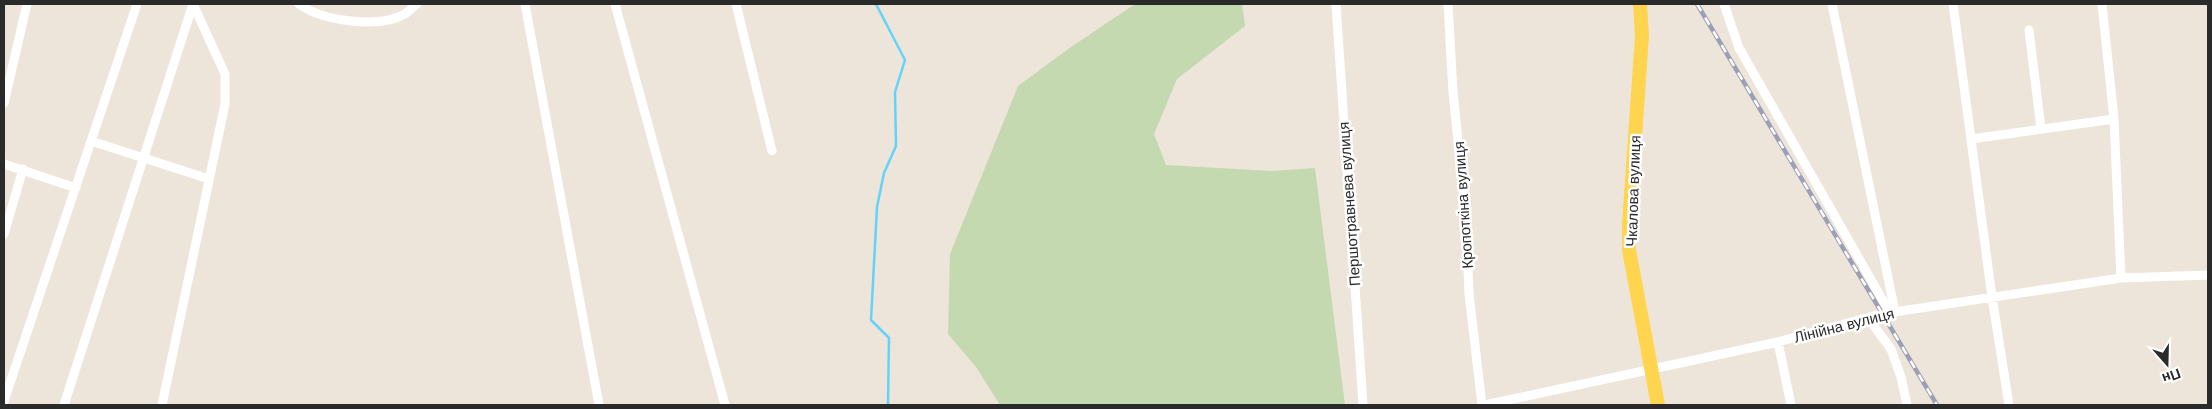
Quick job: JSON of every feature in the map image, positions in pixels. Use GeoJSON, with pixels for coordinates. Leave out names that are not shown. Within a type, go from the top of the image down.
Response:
{"type":"FeatureCollection","features":[{"type":"Feature","properties":{"kind":"main road","name":"Чкалова вулиця"},"geometry":{"type":"LineString","coordinates":[[1640,4],[1642,36],[1629,250],[1658,405]]}},
{"type":"Feature","properties":{"kind":"street"},"geometry":{"type":"LineString","coordinates":[[4,103],[27,4]]}},
{"type":"Feature","properties":{"kind":"street"},"geometry":{"type":"LineString","coordinates":[[4,401],[137,4]]}},
{"type":"Feature","properties":{"kind":"street"},"geometry":{"type":"LineString","coordinates":[[64,405],[193,4]]}},
{"type":"Feature","properties":{"kind":"street"},"geometry":{"type":"LineString","coordinates":[[162,405],[225,104],[225,74],[193,4]]}},
{"type":"Feature","properties":{"kind":"street"},"geometry":{"type":"LineString","coordinates":[[300,4],[328,16],[374,22],[404,14],[417,4]]}},
{"type":"Feature","properties":{"kind":"street"},"geometry":{"type":"LineString","coordinates":[[525,4],[599,405]]}},
{"type":"Feature","properties":{"kind":"street"},"geometry":{"type":"LineString","coordinates":[[615,4],[725,405]]}},
{"type":"Feature","properties":{"kind":"street"},"geometry":{"type":"LineString","coordinates":[[736,4],[772,150]]}},
{"type":"Feature","properties":{"kind":"street","name":"Першотравнева вулиця"},"geometry":{"type":"LineString","coordinates":[[1336,4],[1363,405]]}},
{"type":"Feature","properties":{"kind":"street","name":"Кропоткіна вулиця"},"geometry":{"type":"LineString","coordinates":[[1448,4],[1453,92],[1466,220],[1469,294],[1484,405]]}},
{"type":"Feature","properties":{"kind":"street"},"geometry":{"type":"LineString","coordinates":[[1724,4],[1739,48],[1892,313]]}},
{"type":"Feature","properties":{"kind":"street"},"geometry":{"type":"LineString","coordinates":[[1832,4],[1892,313]]}},
{"type":"Feature","properties":{"kind":"street"},"geometry":{"type":"LineString","coordinates":[[1953,4],[1992,297],[2009,405]]}},
{"type":"Feature","properties":{"kind":"street"},"geometry":{"type":"LineString","coordinates":[[2102,4],[2114,119],[2121,278]]}},
{"type":"Feature","properties":{"kind":"street"},"geometry":{"type":"LineString","coordinates":[[2029,30],[2042,129]]}},
{"type":"Feature","properties":{"kind":"street"},"geometry":{"type":"LineString","coordinates":[[1971,139],[2114,119]]}},
{"type":"Feature","properties":{"kind":"street"},"geometry":{"type":"LineString","coordinates":[[91,141],[209,179]]}},
{"type":"Feature","properties":{"kind":"street"},"geometry":{"type":"LineString","coordinates":[[4,164],[76,188]]}},
{"type":"Feature","properties":{"kind":"street"},"geometry":{"type":"LineString","coordinates":[[4,234],[23,169]]}},
{"type":"Feature","properties":{"kind":"street","name":"Лінійна вулиця"},"geometry":{"type":"LineString","coordinates":[[1484,405],[1778,342],[1892,313],[2121,278],[2208,275]]}},
{"type":"Feature","properties":{"kind":"street"},"geometry":{"type":"LineString","coordinates":[[1868,318],[1891,350],[1901,377],[1907,405]]}},
{"type":"Feature","properties":{"kind":"street"},"geometry":{"type":"LineString","coordinates":[[1778,342],[1791,405]]}},
{"type":"Feature","properties":{"kind":"green space"},"geometry":{"type":"Polygon","coordinates":[[[1135,4],[1242,4],[1245,26],[1177,79],[1154,134],[1166,165],[1272,171],[1315,168],[1345,405],[1000,405],[976,367],[948,334],[950,254],[1018,86],[1071,47],[1135,4]]]}},
{"type":"Feature","properties":{"kind":"waterway"},"geometry":{"type":"LineString","coordinates":[[876,4],[905,60],[895,92],[896,146],[884,173],[877,207],[871,320],[889,338],[888,405]]}},
{"type":"Feature","properties":{"kind":"railway"},"geometry":{"type":"LineString","coordinates":[[1697,4],[1937,405]]}}]}
